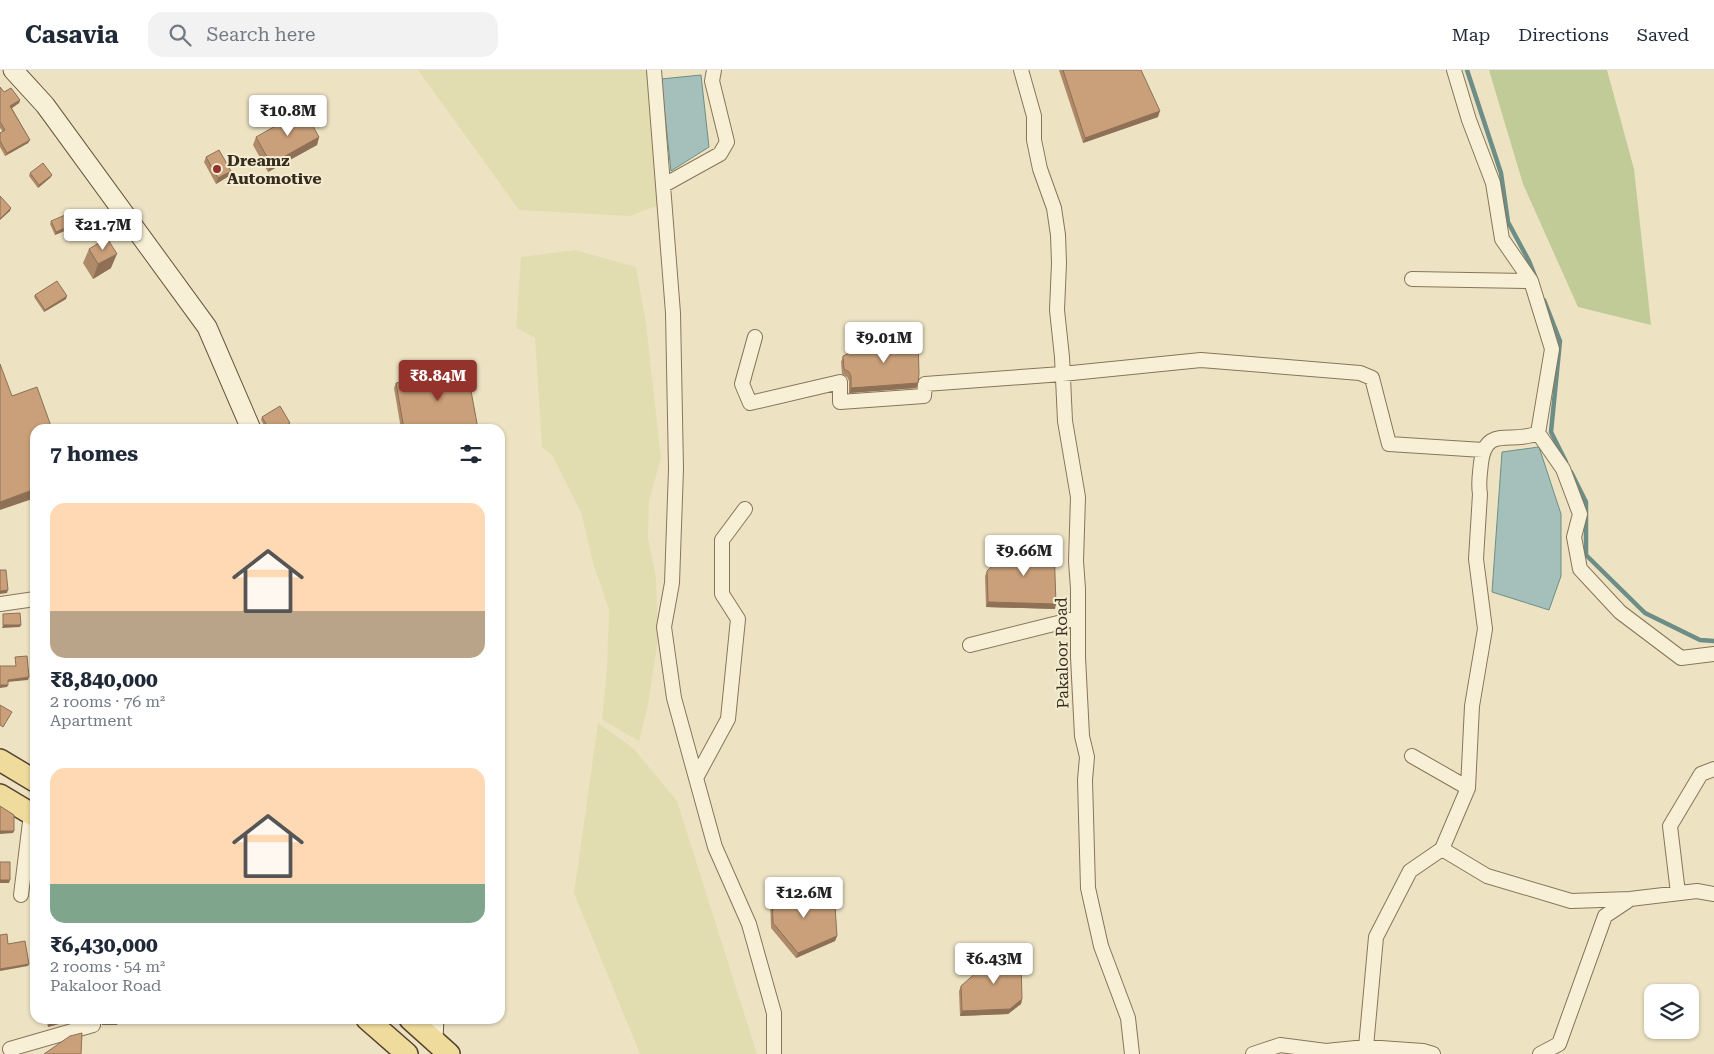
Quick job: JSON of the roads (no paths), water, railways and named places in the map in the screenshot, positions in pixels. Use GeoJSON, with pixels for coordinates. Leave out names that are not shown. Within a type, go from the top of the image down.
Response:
{"type":"FeatureCollection","features":[{"type":"Feature","properties":{"kind":"main road"},"geometry":{"type":"LineString","coordinates":[[13,70],[45,105],[207,327],[249,424]]}},
{"type":"Feature","properties":{"kind":"main road"},"geometry":{"type":"LineString","coordinates":[[0,760],[30,778]]}},
{"type":"Feature","properties":{"kind":"main road"},"geometry":{"type":"LineString","coordinates":[[0,795],[30,813]]}},
{"type":"Feature","properties":{"kind":"main road"},"geometry":{"type":"LineString","coordinates":[[373,1024],[407,1054]]}},
{"type":"Feature","properties":{"kind":"main road"},"geometry":{"type":"LineString","coordinates":[[422,1024],[434,1029],[449,1054]]}},
{"type":"Feature","properties":{"kind":"street"},"geometry":{"type":"LineString","coordinates":[[654,70],[673,313],[676,469],[672,583],[664,627],[674,698],[715,847],[749,924],[774,1013],[774,1054]]}},
{"type":"Feature","properties":{"kind":"street"},"geometry":{"type":"LineString","coordinates":[[664,185],[720,154],[726,142],[712,81],[714,70]]}},
{"type":"Feature","properties":{"kind":"street","name":"Pakaloor Road"},"geometry":{"type":"LineString","coordinates":[[1020,70],[1034,116],[1034,140],[1040,170],[1054,208],[1058,236],[1057,310],[1065,421],[1078,497],[1076,561],[1082,736],[1087,757],[1085,780],[1088,888],[1101,946],[1128,1018],[1132,1054]]}},
{"type":"Feature","properties":{"kind":"street"},"geometry":{"type":"LineString","coordinates":[[1454,70],[1469,120],[1493,183],[1502,239],[1531,281],[1552,349],[1538,433],[1563,469],[1580,514],[1574,537],[1580,569],[1620,612],[1681,658],[1714,654]]}},
{"type":"Feature","properties":{"kind":"street"},"geometry":{"type":"LineString","coordinates":[[1412,279],[1531,281]]}},
{"type":"Feature","properties":{"kind":"street"},"geometry":{"type":"LineString","coordinates":[[755,337],[742,384],[750,403],[840,382],[840,402],[924,396],[925,384],[1062,374],[1201,360],[1360,373],[1372,378],[1389,444],[1483,450]]}},
{"type":"Feature","properties":{"kind":"street"},"geometry":{"type":"LineString","coordinates":[[1366,1047],[1376,937],[1410,871],[1442,849],[1468,788],[1472,706],[1485,629],[1476,559],[1480,494],[1478,485],[1483,450],[1488,442],[1500,438],[1528,438],[1538,433]]}},
{"type":"Feature","properties":{"kind":"street"},"geometry":{"type":"LineString","coordinates":[[696,778],[728,719],[738,618],[722,594],[722,540],[745,510]]}},
{"type":"Feature","properties":{"kind":"street"},"geometry":{"type":"LineString","coordinates":[[0,604],[30,600]]}},
{"type":"Feature","properties":{"kind":"street"},"geometry":{"type":"LineString","coordinates":[[970,644],[1078,618]]}},
{"type":"Feature","properties":{"kind":"street"},"geometry":{"type":"LineString","coordinates":[[1412,756],[1468,788]]}},
{"type":"Feature","properties":{"kind":"street"},"geometry":{"type":"LineString","coordinates":[[1678,893],[1670,826],[1701,774],[1714,769]]}},
{"type":"Feature","properties":{"kind":"street"},"geometry":{"type":"LineString","coordinates":[[21,895],[30,822]]}},
{"type":"Feature","properties":{"kind":"street"},"geometry":{"type":"LineString","coordinates":[[1442,849],[1487,876],[1571,901],[1630,900],[1696,891],[1714,894]]}},
{"type":"Feature","properties":{"kind":"street"},"geometry":{"type":"LineString","coordinates":[[1540,1054],[1559,1044],[1606,916],[1630,900]]}},
{"type":"Feature","properties":{"kind":"street"},"geometry":{"type":"LineString","coordinates":[[10,1049],[93,1025]]}},
{"type":"Feature","properties":{"kind":"street"},"geometry":{"type":"LineString","coordinates":[[1253,1054],[1280,1045],[1326,1050],[1366,1047],[1423,1051],[1433,1054]]}},
{"type":"Feature","properties":{"kind":"water"},"geometry":{"type":"Polygon","coordinates":[[[701,75],[709,147],[671,171],[661,79],[701,75]]]}},
{"type":"Feature","properties":{"kind":"water"},"geometry":{"type":"Polygon","coordinates":[[[1539,447],[1561,514],[1561,576],[1549,610],[1492,592],[1502,452],[1539,447]]]}},
{"type":"Feature","properties":{"kind":"waterway"},"geometry":{"type":"LineString","coordinates":[[1467,70],[1501,173],[1508,222],[1535,276]]}},
{"type":"Feature","properties":{"kind":"waterway"},"geometry":{"type":"LineString","coordinates":[[1544,300],[1560,341],[1551,432],[1566,462]]}},
{"type":"Feature","properties":{"kind":"waterway"},"geometry":{"type":"LineString","coordinates":[[1571,472],[1586,502],[1586,555],[1645,613],[1700,640],[1714,641]]}},
{"type":"Feature","properties":{"kind":"place","name":"Dreamz Automotive"},"geometry":{"type":"Point","coordinates":[217,169]}}]}
